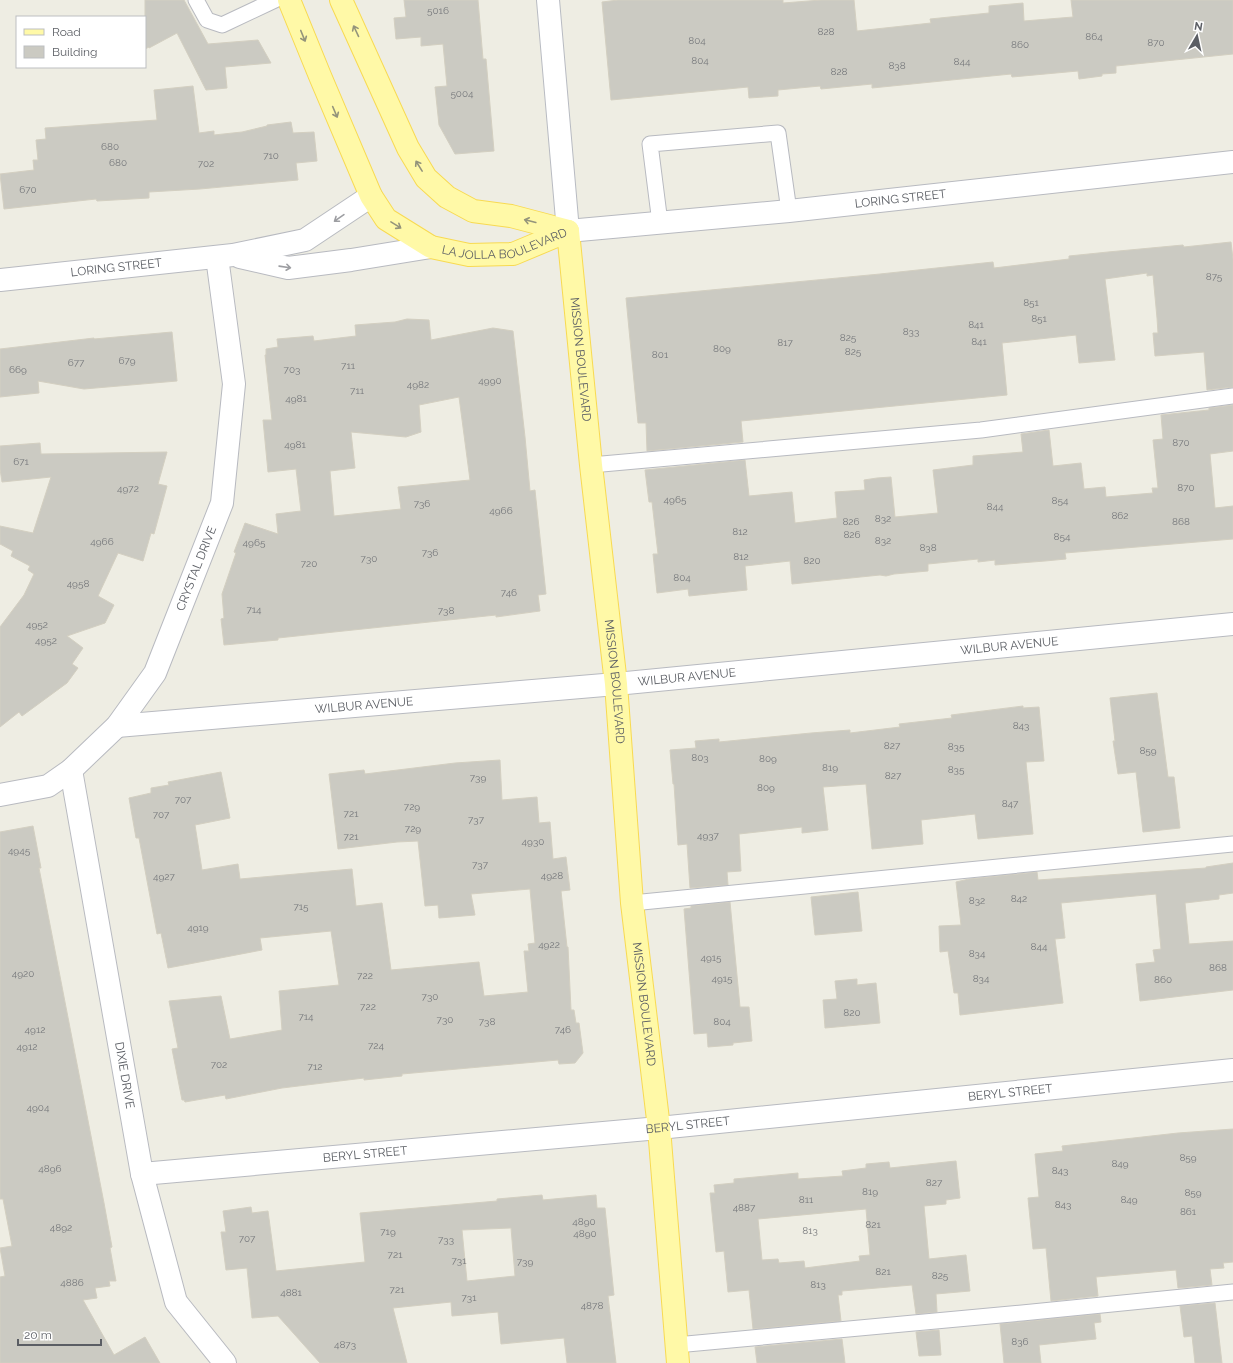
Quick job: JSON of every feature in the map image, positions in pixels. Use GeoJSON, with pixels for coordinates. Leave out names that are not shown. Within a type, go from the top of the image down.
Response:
{"type":"FeatureCollection","features":[{"type":"Feature","properties":{"kind":"main road","name":"LA JOLLA BOULEVARD"},"geometry":{"type":"LineString","coordinates":[[288,0],[371,196],[386,219],[431,247],[469,255],[513,254],[568,231]]}},
{"type":"Feature","properties":{"kind":"main road","name":"LA JOLLA BOULEVARD"},"geometry":{"type":"LineString","coordinates":[[341,0],[408,148],[426,178],[447,197],[473,211],[511,216],[568,231]]}},
{"type":"Feature","properties":{"kind":"main road","name":"MISSION BOULEVARD"},"geometry":{"type":"LineString","coordinates":[[568,231],[590,465],[616,684],[632,903],[659,1128],[677,1354]]}},
{"type":"Feature","properties":{"kind":"street","name":"MISSION BOULEVARD"},"geometry":{"type":"LineString","coordinates":[[548,0],[568,231]]}},
{"type":"Feature","properties":{"kind":"street","name":"LORING STREET"},"geometry":{"type":"LineString","coordinates":[[568,231],[789,211],[1233,162]]}},
{"type":"Feature","properties":{"kind":"street","name":"LORING STREET"},"geometry":{"type":"LineString","coordinates":[[0,280],[225,256],[305,240],[371,196]]}},
{"type":"Feature","properties":{"kind":"street","name":"LORING STREET"},"geometry":{"type":"LineString","coordinates":[[225,256],[288,268],[351,260],[431,247]]}},
{"type":"Feature","properties":{"kind":"street","name":"CRYSTAL DRIVE"},"geometry":{"type":"LineString","coordinates":[[0,795],[48,786],[71,770],[117,726],[155,673],[222,503],[234,384],[225,256]]}},
{"type":"Feature","properties":{"kind":"street","name":"WILBUR AVENUE"},"geometry":{"type":"LineString","coordinates":[[117,726],[616,684],[1233,624]]}},
{"type":"Feature","properties":{"kind":"street","name":"DIXIE DRIVE"},"geometry":{"type":"LineString","coordinates":[[71,770],[142,1174],[176,1302],[225,1363]]}},
{"type":"Feature","properties":{"kind":"street","name":"BERYL STREET"},"geometry":{"type":"LineString","coordinates":[[142,1174],[659,1128],[1233,1070]]}},
{"type":"Feature","properties":{"kind":"lane"},"geometry":{"type":"LineString","coordinates":[[196,0],[207,20],[222,25],[275,0]]}},
{"type":"Feature","properties":{"kind":"lane"},"geometry":{"type":"LineString","coordinates":[[660,222],[650,144],[778,133],[789,211]]}},
{"type":"Feature","properties":{"kind":"lane"},"geometry":{"type":"LineString","coordinates":[[590,465],[981,430],[1233,396]]}},
{"type":"Feature","properties":{"kind":"lane"},"geometry":{"type":"LineString","coordinates":[[632,903],[1233,844]]}},
{"type":"Feature","properties":{"kind":"lane"},"geometry":{"type":"LineString","coordinates":[[677,1354],[1022,1313],[1233,1292]]}},
{"type":"Feature","properties":{"kind":"building"},"geometry":{"type":"Polygon","coordinates":[[[145,0],[184,0],[208,44],[258,40],[271,63],[225,67],[227,88],[206,90],[177,33],[146,48],[145,0]]]}},
{"type":"Feature","properties":{"kind":"building"},"geometry":{"type":"Polygon","coordinates":[[[404,0],[478,0],[483,59],[486,59],[494,151],[455,154],[439,125],[435,87],[447,86],[443,44],[421,46],[421,37],[396,39],[394,18],[406,17],[404,0]]]}},
{"type":"Feature","properties":{"kind":"building"},"geometry":{"type":"Polygon","coordinates":[[[618,0],[783,0],[783,3],[821,0],[854,0],[857,31],[931,23],[930,19],[989,13],[989,6],[1023,3],[1024,21],[1073,17],[1071,0],[1233,0],[1233,54],[1116,66],[1116,73],[1102,74],[1102,76],[1079,79],[1078,71],[1012,77],[1011,74],[872,88],[872,84],[821,89],[820,86],[778,90],[778,96],[749,98],[748,87],[611,100],[602,2],[618,0]]]}},
{"type":"Feature","properties":{"kind":"building"},"geometry":{"type":"Polygon","coordinates":[[[193,86],[199,133],[214,131],[214,135],[242,132],[267,125],[291,122],[293,133],[314,132],[317,161],[296,163],[298,180],[149,192],[149,198],[97,201],[96,199],[4,209],[0,174],[34,170],[33,160],[38,160],[36,140],[46,139],[45,128],[157,120],[154,90],[193,86]]]}},
{"type":"Feature","properties":{"kind":"building"},"geometry":{"type":"Polygon","coordinates":[[[1231,242],[1233,259],[1233,387],[1207,390],[1204,352],[1155,356],[1153,333],[1158,333],[1153,275],[1147,276],[1147,273],[1105,279],[1115,360],[1079,363],[1076,335],[1002,343],[1007,395],[741,421],[743,442],[647,451],[646,423],[638,423],[626,298],[993,262],[994,268],[1069,259],[1069,256],[1231,242]]]}},
{"type":"Feature","properties":{"kind":"building"},"geometry":{"type":"Polygon","coordinates":[[[407,319],[429,320],[431,340],[493,328],[513,331],[530,491],[535,490],[546,594],[538,595],[540,611],[496,617],[496,615],[224,645],[221,619],[224,618],[222,594],[236,553],[234,552],[245,523],[278,534],[276,514],[301,511],[296,469],[268,472],[263,420],[272,420],[265,355],[266,349],[278,347],[277,339],[313,336],[314,341],[356,336],[355,325],[395,322],[407,319]],[[459,397],[419,405],[421,432],[406,437],[351,432],[355,468],[330,471],[334,516],[401,509],[398,487],[470,480],[459,397]]]}},
{"type":"Feature","properties":{"kind":"building"},"geometry":{"type":"Polygon","coordinates":[[[172,332],[177,381],[84,389],[38,381],[39,393],[0,397],[0,349],[94,338],[172,332]]]}},
{"type":"Feature","properties":{"kind":"building"},"geometry":{"type":"Polygon","coordinates":[[[1233,405],[1233,451],[1210,454],[1215,508],[1233,506],[1233,539],[1065,553],[1066,559],[1045,561],[995,565],[995,560],[978,562],[978,559],[928,564],[928,571],[792,584],[790,561],[745,566],[747,590],[689,596],[688,589],[657,593],[653,554],[658,554],[652,502],[649,502],[645,470],[745,460],[749,496],[792,492],[795,523],[837,518],[835,492],[865,490],[864,480],[891,477],[895,517],[938,513],[933,470],[973,465],[973,456],[1023,452],[1021,434],[1049,430],[1053,466],[1081,463],[1084,489],[1105,487],[1106,497],[1153,493],[1152,488],[1158,488],[1153,440],[1163,439],[1161,415],[1209,410],[1209,408],[1233,405]]]}},
{"type":"Feature","properties":{"kind":"building"},"geometry":{"type":"Polygon","coordinates":[[[40,443],[41,454],[167,452],[158,484],[167,486],[154,534],[151,533],[143,561],[118,553],[98,596],[114,605],[105,623],[67,636],[83,648],[72,664],[78,668],[67,683],[22,716],[19,712],[0,727],[0,627],[24,595],[34,574],[28,570],[30,566],[11,556],[13,551],[0,544],[0,526],[33,533],[51,477],[2,482],[0,469],[0,446],[40,443]]]}},
{"type":"Feature","properties":{"kind":"building"},"geometry":{"type":"Polygon","coordinates":[[[1157,693],[1168,777],[1174,777],[1180,828],[1143,832],[1136,772],[1118,774],[1113,741],[1115,741],[1110,698],[1157,693]]]}},
{"type":"Feature","properties":{"kind":"building"},"geometry":{"type":"Polygon","coordinates":[[[1023,706],[1023,708],[1039,707],[1044,761],[1026,762],[1033,834],[978,839],[975,814],[921,820],[923,844],[872,849],[866,784],[823,787],[828,830],[802,833],[802,827],[739,834],[741,871],[727,872],[728,885],[690,888],[687,844],[678,845],[670,750],[696,748],[695,741],[719,739],[719,742],[850,730],[850,733],[900,727],[899,724],[952,718],[951,715],[1023,706]]]}},
{"type":"Feature","properties":{"kind":"building"},"geometry":{"type":"Polygon","coordinates":[[[500,760],[502,800],[537,797],[539,823],[550,822],[553,859],[566,857],[570,890],[561,891],[568,947],[571,1010],[574,1010],[576,1023],[579,1023],[583,1053],[575,1063],[559,1064],[558,1060],[402,1074],[402,1076],[364,1080],[364,1078],[282,1088],[226,1099],[225,1095],[185,1102],[182,1100],[172,1049],[178,1048],[169,1001],[221,996],[230,1039],[282,1030],[279,991],[339,985],[331,931],[260,938],[262,950],[168,968],[161,933],[157,934],[139,838],[136,838],[129,798],[151,793],[151,788],[169,785],[168,782],[221,772],[230,818],[195,825],[202,870],[238,864],[240,879],[352,869],[356,906],[382,903],[391,970],[479,962],[484,996],[528,992],[524,951],[529,951],[528,944],[535,943],[530,889],[471,894],[475,915],[439,918],[438,905],[425,906],[418,841],[338,849],[329,774],[364,770],[365,774],[455,763],[500,760]]]}},
{"type":"Feature","properties":{"kind":"building"},"geometry":{"type":"Polygon","coordinates":[[[33,826],[41,868],[39,868],[104,1203],[112,1247],[110,1248],[116,1281],[109,1281],[110,1286],[95,1288],[97,1298],[83,1300],[114,1355],[145,1337],[160,1363],[0,1363],[0,1277],[5,1276],[0,1248],[12,1246],[3,1199],[0,1199],[0,832],[33,826]]]}},
{"type":"Feature","properties":{"kind":"building"},"geometry":{"type":"Polygon","coordinates":[[[1233,863],[1233,893],[1219,895],[1219,899],[1185,903],[1189,944],[1233,941],[1233,990],[1140,1001],[1136,964],[1155,962],[1153,950],[1161,949],[1156,894],[1061,903],[1065,938],[1055,939],[1063,1003],[960,1015],[958,993],[954,993],[948,951],[940,952],[939,926],[961,925],[956,882],[969,879],[1037,872],[1038,880],[1206,868],[1233,863]]]}},
{"type":"Feature","properties":{"kind":"building"},"geometry":{"type":"Polygon","coordinates":[[[858,892],[862,931],[815,935],[811,897],[858,892]]]}},
{"type":"Feature","properties":{"kind":"building"},"geometry":{"type":"Polygon","coordinates":[[[730,902],[740,1007],[749,1007],[752,1041],[733,1043],[733,1045],[708,1047],[707,1033],[694,1034],[684,909],[691,908],[691,906],[730,902]]]}},
{"type":"Feature","properties":{"kind":"building"},"geometry":{"type":"Polygon","coordinates":[[[857,979],[857,985],[876,983],[880,1023],[825,1028],[823,1000],[837,999],[835,981],[857,979]]]}},
{"type":"Feature","properties":{"kind":"building"},"geometry":{"type":"Polygon","coordinates":[[[1233,1129],[1233,1262],[1223,1263],[1224,1268],[1210,1269],[1212,1285],[1178,1288],[1176,1270],[1096,1277],[1098,1296],[1051,1301],[1046,1248],[1033,1249],[1028,1198],[1039,1197],[1035,1154],[1063,1151],[1062,1146],[1178,1133],[1233,1129]]]}},
{"type":"Feature","properties":{"kind":"building"},"geometry":{"type":"Polygon","coordinates":[[[956,1161],[960,1198],[946,1200],[946,1204],[924,1206],[929,1259],[966,1255],[970,1291],[936,1294],[937,1312],[916,1314],[912,1285],[842,1291],[842,1295],[838,1295],[841,1321],[753,1329],[749,1290],[728,1292],[724,1251],[716,1252],[710,1193],[715,1193],[714,1185],[734,1183],[734,1179],[798,1173],[798,1179],[843,1176],[842,1171],[866,1168],[866,1164],[889,1162],[890,1168],[956,1161]],[[866,1209],[758,1219],[762,1260],[778,1259],[779,1263],[804,1261],[805,1268],[860,1261],[859,1256],[870,1255],[866,1209]]]}},
{"type":"Feature","properties":{"kind":"building"},"geometry":{"type":"Polygon","coordinates":[[[542,1195],[543,1200],[596,1195],[597,1208],[605,1208],[614,1295],[608,1296],[616,1363],[567,1363],[564,1338],[501,1344],[498,1312],[452,1316],[451,1302],[393,1308],[407,1363],[320,1363],[278,1316],[252,1318],[247,1268],[226,1270],[221,1232],[226,1232],[223,1211],[251,1207],[252,1213],[268,1211],[276,1271],[365,1262],[360,1213],[497,1201],[497,1199],[542,1195]],[[511,1228],[462,1230],[467,1281],[515,1276],[511,1228]]]}},
{"type":"Feature","properties":{"kind":"building"},"geometry":{"type":"Polygon","coordinates":[[[1215,1303],[1222,1363],[1195,1363],[1192,1336],[1184,1337],[1180,1306],[1215,1303]]]}},
{"type":"Feature","properties":{"kind":"building"},"geometry":{"type":"Polygon","coordinates":[[[1100,1314],[1101,1322],[1094,1323],[1096,1339],[1039,1345],[1041,1363],[1004,1363],[1000,1324],[1100,1314]]]}},
{"type":"Feature","properties":{"kind":"building"},"geometry":{"type":"Polygon","coordinates":[[[939,1330],[941,1355],[919,1356],[916,1332],[939,1330]]]}},
{"type":"Feature","properties":{"kind":"building"},"geometry":{"type":"Polygon","coordinates":[[[842,1339],[845,1363],[757,1363],[755,1347],[842,1339]]]}}]}
